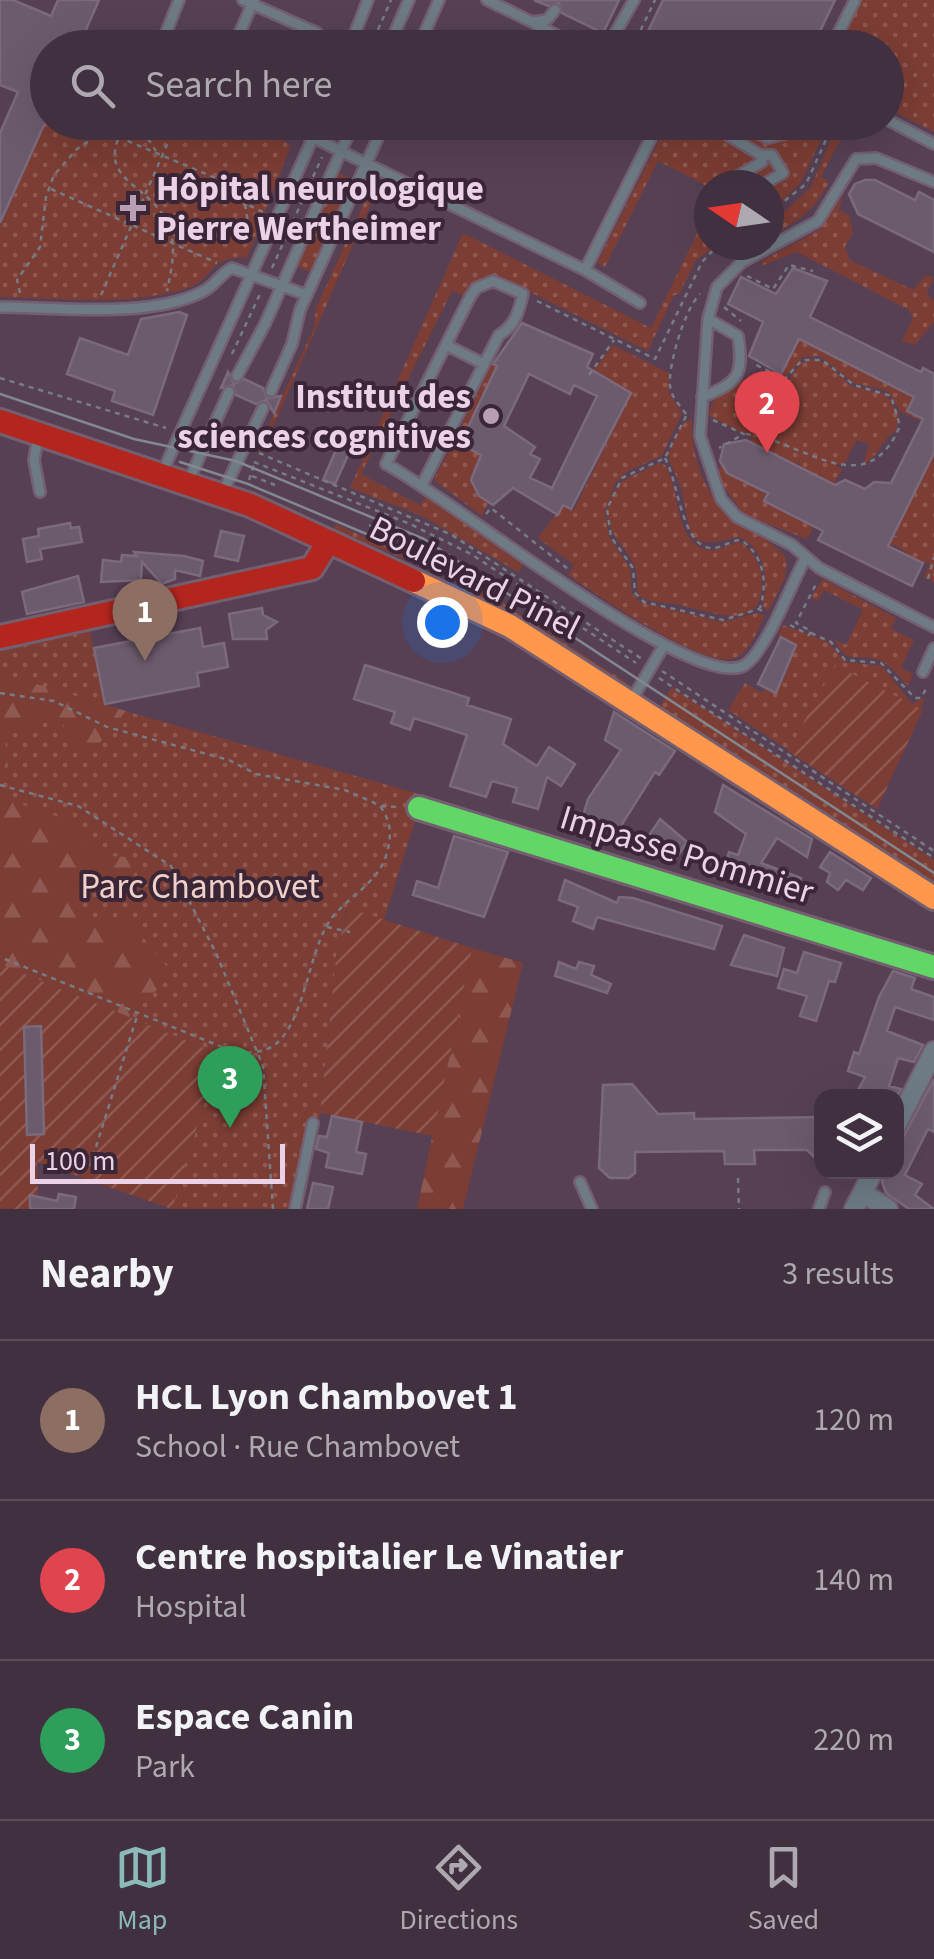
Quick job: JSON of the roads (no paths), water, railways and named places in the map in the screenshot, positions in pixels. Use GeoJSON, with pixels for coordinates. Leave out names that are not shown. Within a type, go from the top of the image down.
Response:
{"type":"FeatureCollection","features":[{"type":"Feature","properties":{"kind":"main road","name":"Boulevard Pinel"},"geometry":{"type":"LineString","coordinates":[[0,421],[222,494],[510,626],[934,898]]}},
{"type":"Feature","properties":{"kind":"main road"},"geometry":{"type":"LineString","coordinates":[[0,637],[312,568],[328,542]]}},
{"type":"Feature","properties":{"kind":"main road","name":"Impasse Pommier"},"geometry":{"type":"LineString","coordinates":[[419,808],[934,967]]}},
{"type":"Feature","properties":{"kind":"street"},"geometry":{"type":"LineString","coordinates":[[904,1110],[934,1051]]}},
{"type":"Feature","properties":{"kind":"street"},"geometry":{"type":"LineString","coordinates":[[858,1201],[888,1209]]}},
{"type":"Feature","properties":{"kind":"lane"},"geometry":{"type":"LineString","coordinates":[[167,30],[179,0]]}},
{"type":"Feature","properties":{"kind":"lane"},"geometry":{"type":"LineString","coordinates":[[356,30],[368,0]]}},
{"type":"Feature","properties":{"kind":"lane"},"geometry":{"type":"LineString","coordinates":[[396,30],[409,0]]}},
{"type":"Feature","properties":{"kind":"lane"},"geometry":{"type":"LineString","coordinates":[[426,30],[440,0]]}},
{"type":"Feature","properties":{"kind":"lane"},"geometry":{"type":"LineString","coordinates":[[487,0],[547,30]]}},
{"type":"Feature","properties":{"kind":"lane"},"geometry":{"type":"LineString","coordinates":[[617,30],[634,0]]}},
{"type":"Feature","properties":{"kind":"lane"},"geometry":{"type":"LineString","coordinates":[[840,30],[855,0]]}},
{"type":"Feature","properties":{"kind":"lane"},"geometry":{"type":"LineString","coordinates":[[240,30],[250,1],[313,30]]}},
{"type":"Feature","properties":{"kind":"lane"},"geometry":{"type":"LineString","coordinates":[[532,22],[547,20],[555,10]]}},
{"type":"Feature","properties":{"kind":"lane"},"geometry":{"type":"LineString","coordinates":[[904,129],[934,144]]}},
{"type":"Feature","properties":{"kind":"lane"},"geometry":{"type":"LineString","coordinates":[[161,475],[313,140]]}},
{"type":"Feature","properties":{"kind":"lane"},"geometry":{"type":"LineString","coordinates":[[318,140],[584,270],[640,304]]}},
{"type":"Feature","properties":{"kind":"lane"},"geometry":{"type":"LineString","coordinates":[[236,376],[282,285],[346,140]]}},
{"type":"Feature","properties":{"kind":"lane"},"geometry":{"type":"LineString","coordinates":[[271,391],[307,295],[376,140]]}},
{"type":"Feature","properties":{"kind":"lane"},"geometry":{"type":"LineString","coordinates":[[584,270],[650,140]]}},
{"type":"Feature","properties":{"kind":"lane"},"geometry":{"type":"LineString","coordinates":[[736,140],[761,155],[772,155],[781,170]]}},
{"type":"Feature","properties":{"kind":"lane"},"geometry":{"type":"LineString","coordinates":[[748,170],[762,162],[761,155]]}},
{"type":"Feature","properties":{"kind":"lane"},"geometry":{"type":"LineString","coordinates":[[934,182],[876,158],[856,159],[818,220],[730,270],[718,286],[708,319],[702,397],[702,447],[722,499],[737,517],[792,545],[804,559],[823,570],[934,626]]}},
{"type":"Feature","properties":{"kind":"lane"},"geometry":{"type":"LineString","coordinates":[[0,307],[77,312],[152,303],[169,296],[201,293],[232,268],[307,295]]}},
{"type":"Feature","properties":{"kind":"lane"},"geometry":{"type":"LineString","coordinates":[[423,483],[499,335],[515,319],[524,294],[492,281],[476,288],[386,464],[423,483],[532,562],[662,647],[716,668],[735,669],[753,657],[804,559]]}},
{"type":"Feature","properties":{"kind":"lane"},"geometry":{"type":"LineString","coordinates":[[702,397],[733,382],[740,368],[738,336],[708,319]]}},
{"type":"Feature","properties":{"kind":"lane"},"geometry":{"type":"LineString","coordinates":[[446,346],[484,364]]}},
{"type":"Feature","properties":{"kind":"lane"},"geometry":{"type":"LineString","coordinates":[[187,484],[229,392]]}},
{"type":"Feature","properties":{"kind":"lane"},"geometry":{"type":"LineString","coordinates":[[222,494],[263,408]]}},
{"type":"Feature","properties":{"kind":"lane"},"geometry":{"type":"LineString","coordinates":[[39,434],[34,460],[40,492]]}},
{"type":"Feature","properties":{"kind":"lane"},"geometry":{"type":"LineString","coordinates":[[630,703],[656,671],[662,647]]}},
{"type":"Feature","properties":{"kind":"lane"},"geometry":{"type":"LineString","coordinates":[[923,672],[934,648]]}},
{"type":"Feature","properties":{"kind":"lane"},"geometry":{"type":"LineString","coordinates":[[296,1209],[314,1124]]}},
{"type":"Feature","properties":{"kind":"lane"},"geometry":{"type":"LineString","coordinates":[[580,1182],[592,1209]]}},
{"type":"Feature","properties":{"kind":"lane"},"geometry":{"type":"LineString","coordinates":[[819,1209],[824,1192]]}},
{"type":"Feature","properties":{"kind":"tram line"},"geometry":{"type":"LineString","coordinates":[[0,394],[134,439],[236,461],[424,539],[934,873]]}},
{"type":"Feature","properties":{"kind":"tram line"},"geometry":{"type":"LineString","coordinates":[[180,462],[248,484],[459,573]]}},
{"type":"Feature","properties":{"kind":"place","name":"Hôpital neurologique Pierre Wertheimer"},"geometry":{"type":"Point","coordinates":[133,208]}},
{"type":"Feature","properties":{"kind":"place","name":"Institut des sciences cognitives"},"geometry":{"type":"Point","coordinates":[491,416]}},
{"type":"Feature","properties":{"kind":"place","name":"Centre hospitalier Le Vinatier"},"geometry":{"type":"Point","coordinates":[767,453]}},
{"type":"Feature","properties":{"kind":"place","name":"HCL Lyon Chambovet 1"},"geometry":{"type":"Point","coordinates":[145,661]}},
{"type":"Feature","properties":{"kind":"place","name":"Espace Canin"},"geometry":{"type":"Point","coordinates":[230,1128]}},
{"type":"Feature","properties":{"kind":"park label","name":"Parc Chambovet"},"geometry":{"type":"Point","coordinates":[200,886]}}]}
